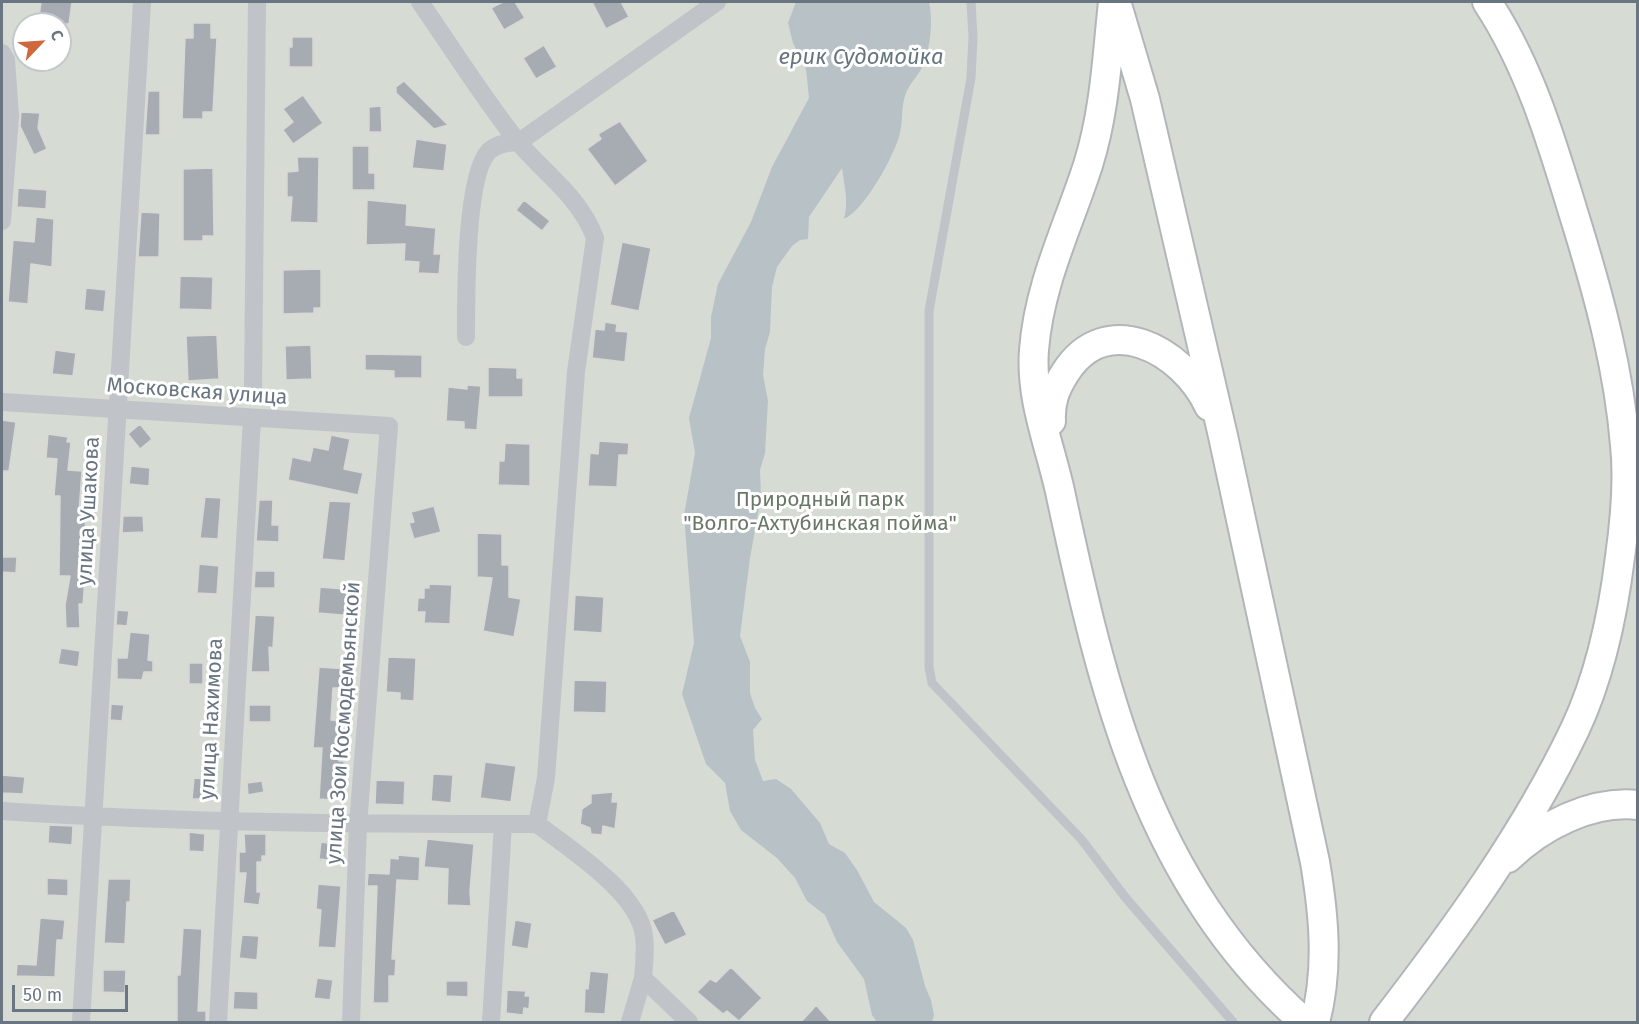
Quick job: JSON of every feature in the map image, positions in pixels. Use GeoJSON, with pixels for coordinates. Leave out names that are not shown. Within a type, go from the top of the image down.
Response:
{"type":"FeatureCollection","features":[{"type":"Feature","properties":{"kind":"main road"},"geometry":{"type":"LineString","coordinates":[[1114,2],[1145,99],[1223,436],[1315,862],[1323,912],[1324,973],[1315,1023]]}},
{"type":"Feature","properties":{"kind":"main road"},"geometry":{"type":"LineString","coordinates":[[1114,2],[1104,102],[1088,164],[1047,275],[1037,329],[1034,353],[1039,414],[1053,456],[1106,691],[1142,788],[1171,852],[1202,905],[1241,957],[1277,999],[1304,1023]]}},
{"type":"Feature","properties":{"kind":"main road"},"geometry":{"type":"LineString","coordinates":[[1487,2],[1521,62],[1543,117],[1638,415]]}},
{"type":"Feature","properties":{"kind":"main road"},"geometry":{"type":"LineString","coordinates":[[1384,1023],[1492,874],[1576,727],[1598,663],[1615,598],[1624,526],[1626,448],[1617,377],[1602,305]]}},
{"type":"Feature","properties":{"kind":"main road"},"geometry":{"type":"LineString","coordinates":[[1053,456],[1050,406],[1057,385],[1073,360],[1093,345],[1115,339],[1133,341],[1155,348],[1172,360],[1187,374],[1206,399],[1223,436]]}},
{"type":"Feature","properties":{"kind":"main road"},"geometry":{"type":"LineString","coordinates":[[1492,874],[1518,849],[1549,827],[1590,809],[1624,804],[1638,805]]}},
{"type":"Feature","properties":{"kind":"street","name":"улица Ушакова"},"geometry":{"type":"LineString","coordinates":[[81,1023],[142,2]]}},
{"type":"Feature","properties":{"kind":"street"},"geometry":{"type":"LineString","coordinates":[[253,388],[257,2]]}},
{"type":"Feature","properties":{"kind":"street"},"geometry":{"type":"LineString","coordinates":[[420,2],[519,142],[572,196],[590,222],[595,238],[576,372],[546,778],[537,824]]}},
{"type":"Feature","properties":{"kind":"street"},"geometry":{"type":"LineString","coordinates":[[466,338],[466,271],[477,178],[487,153],[501,143],[519,142],[717,2]]}},
{"type":"Feature","properties":{"kind":"street"},"geometry":{"type":"LineString","coordinates":[[2,53],[6,60],[10,116],[2,221]]}},
{"type":"Feature","properties":{"kind":"street","name":"Московская улица"},"geometry":{"type":"LineString","coordinates":[[2,402],[389,426]]}},
{"type":"Feature","properties":{"kind":"street","name":"улица Нахимова"},"geometry":{"type":"LineString","coordinates":[[219,1023],[228,821],[252,418]]}},
{"type":"Feature","properties":{"kind":"street","name":"улица Зои Космодемьянской"},"geometry":{"type":"LineString","coordinates":[[351,1023],[357,825],[389,426]]}},
{"type":"Feature","properties":{"kind":"street"},"geometry":{"type":"LineString","coordinates":[[2,812],[357,825],[537,824],[585,861],[620,893],[637,914],[644,934],[643,978],[630,1023]]}},
{"type":"Feature","properties":{"kind":"street"},"geometry":{"type":"LineString","coordinates":[[491,1023],[503,824]]}},
{"type":"Feature","properties":{"kind":"street"},"geometry":{"type":"LineString","coordinates":[[643,978],[689,1023]]}},
{"type":"Feature","properties":{"kind":"lane"},"geometry":{"type":"LineString","coordinates":[[971,2],[973,37],[971,78],[929,311],[929,667],[932,683],[1082,840],[1125,897],[1233,1023]]}},
{"type":"Feature","properties":{"kind":"green space","name":"Природный парк \"Волго-Ахтубинская пойма\""},"geometry":{"type":"Polygon","coordinates":[[[2,2],[1637,2],[1637,1022],[2,1022],[2,2]]]}},
{"type":"Feature","properties":{"kind":"water","name":"ерик Судомойка"},"geometry":{"type":"Polygon","coordinates":[[[796,2],[929,2],[931,25],[926,58],[905,96],[897,143],[878,181],[852,214],[844,219],[846,199],[842,168],[809,217],[808,239],[800,240],[792,246],[777,267],[772,287],[770,332],[765,349],[763,375],[768,401],[765,453],[760,470],[761,497],[740,636],[750,662],[750,693],[762,719],[753,730],[755,760],[763,781],[776,779],[791,789],[820,823],[829,844],[845,853],[874,902],[906,928],[913,940],[931,1000],[934,1015],[932,1022],[877,1022],[872,1015],[864,979],[837,942],[825,915],[807,901],[795,878],[777,858],[741,830],[730,811],[725,783],[706,764],[682,694],[694,643],[684,515],[695,453],[689,418],[711,338],[711,317],[718,284],[751,222],[772,167],[809,98],[806,69],[793,43],[788,23],[796,2]]]}},
{"type":"Feature","properties":{"kind":"building"},"geometry":{"type":"Polygon","coordinates":[[[41,2],[72,2],[71,12],[40,12],[41,2]]]}},
{"type":"Feature","properties":{"kind":"building"},"geometry":{"type":"Polygon","coordinates":[[[503,2],[515,2],[525,18],[504,30],[491,8],[503,2]]]}},
{"type":"Feature","properties":{"kind":"building"},"geometry":{"type":"Polygon","coordinates":[[[592,2],[621,2],[629,17],[606,29],[592,2]]]}},
{"type":"Feature","properties":{"kind":"building"},"geometry":{"type":"Polygon","coordinates":[[[193,23],[211,23],[211,38],[217,38],[213,112],[203,112],[203,119],[182,119],[185,38],[193,38],[193,23]]]}},
{"type":"Feature","properties":{"kind":"building"},"geometry":{"type":"Polygon","coordinates":[[[292,37],[313,37],[313,67],[289,67],[289,47],[292,47],[292,37]]]}},
{"type":"Feature","properties":{"kind":"building"},"geometry":{"type":"Polygon","coordinates":[[[544,45],[557,67],[536,79],[523,58],[544,45]]]}},
{"type":"Feature","properties":{"kind":"building"},"geometry":{"type":"Polygon","coordinates":[[[404,81],[448,125],[434,129],[396,93],[396,87],[404,81]]]}},
{"type":"Feature","properties":{"kind":"building"},"geometry":{"type":"Polygon","coordinates":[[[148,91],[160,91],[160,135],[145,135],[148,91]]]}},
{"type":"Feature","properties":{"kind":"building"},"geometry":{"type":"Polygon","coordinates":[[[303,95],[323,123],[293,144],[283,130],[293,122],[283,109],[303,95]]]}},
{"type":"Feature","properties":{"kind":"building"},"geometry":{"type":"Polygon","coordinates":[[[381,106],[382,132],[369,132],[369,107],[381,106]]]}},
{"type":"Feature","properties":{"kind":"building"},"geometry":{"type":"Polygon","coordinates":[[[21,112],[40,113],[38,128],[47,149],[34,155],[20,126],[21,112]]]}},
{"type":"Feature","properties":{"kind":"building"},"geometry":{"type":"Polygon","coordinates":[[[620,121],[648,161],[615,186],[587,149],[601,139],[598,134],[620,121]]]}},
{"type":"Feature","properties":{"kind":"building"},"geometry":{"type":"Polygon","coordinates":[[[416,139],[447,144],[444,171],[412,168],[416,139]]]}},
{"type":"Feature","properties":{"kind":"building"},"geometry":{"type":"Polygon","coordinates":[[[352,146],[369,146],[369,173],[375,173],[375,190],[352,190],[352,146]]]}},
{"type":"Feature","properties":{"kind":"building"},"geometry":{"type":"Polygon","coordinates":[[[297,157],[319,157],[318,223],[290,222],[292,197],[287,197],[287,172],[298,171],[297,157]]]}},
{"type":"Feature","properties":{"kind":"building"},"geometry":{"type":"Polygon","coordinates":[[[213,168],[214,236],[203,236],[203,241],[183,241],[183,169],[213,168]]]}},
{"type":"Feature","properties":{"kind":"building"},"geometry":{"type":"Polygon","coordinates":[[[18,188],[47,190],[46,209],[17,207],[18,188]]]}},
{"type":"Feature","properties":{"kind":"building"},"geometry":{"type":"Polygon","coordinates":[[[367,200],[407,204],[406,225],[436,228],[434,254],[441,254],[439,274],[418,273],[419,262],[404,261],[405,244],[366,245],[367,200]]]}},
{"type":"Feature","properties":{"kind":"building"},"geometry":{"type":"Polygon","coordinates":[[[524,200],[550,221],[542,231],[516,210],[524,200]]]}},
{"type":"Feature","properties":{"kind":"building"},"geometry":{"type":"Polygon","coordinates":[[[141,212],[160,213],[159,257],[138,257],[141,212]]]}},
{"type":"Feature","properties":{"kind":"building"},"geometry":{"type":"Polygon","coordinates":[[[36,217],[54,219],[52,267],[31,264],[28,304],[8,302],[13,240],[34,242],[36,217]]]}},
{"type":"Feature","properties":{"kind":"building"},"geometry":{"type":"Polygon","coordinates":[[[622,242],[651,248],[639,311],[610,305],[622,242]]]}},
{"type":"Feature","properties":{"kind":"building"},"geometry":{"type":"Polygon","coordinates":[[[321,269],[321,308],[314,308],[314,313],[283,314],[283,270],[321,269]]]}},
{"type":"Feature","properties":{"kind":"building"},"geometry":{"type":"Polygon","coordinates":[[[180,276],[213,277],[212,310],[179,309],[180,276]]]}},
{"type":"Feature","properties":{"kind":"building"},"geometry":{"type":"Polygon","coordinates":[[[86,288],[106,290],[104,312],[84,310],[86,288]]]}},
{"type":"Feature","properties":{"kind":"building"},"geometry":{"type":"Polygon","coordinates":[[[605,322],[617,324],[616,331],[628,332],[625,362],[592,358],[595,329],[604,330],[605,322]]]}},
{"type":"Feature","properties":{"kind":"building"},"geometry":{"type":"Polygon","coordinates":[[[217,335],[219,379],[188,381],[186,336],[217,335]]]}},
{"type":"Feature","properties":{"kind":"building"},"geometry":{"type":"Polygon","coordinates":[[[311,345],[312,379],[286,380],[285,346],[311,345]]]}},
{"type":"Feature","properties":{"kind":"building"},"geometry":{"type":"Polygon","coordinates":[[[55,350],[76,353],[73,376],[52,374],[55,350]]]}},
{"type":"Feature","properties":{"kind":"building"},"geometry":{"type":"Polygon","coordinates":[[[365,354],[422,355],[422,378],[394,378],[394,371],[365,370],[365,354]]]}},
{"type":"Feature","properties":{"kind":"building"},"geometry":{"type":"Polygon","coordinates":[[[488,367],[517,368],[517,378],[523,378],[523,397],[488,397],[488,367]]]}},
{"type":"Feature","properties":{"kind":"building"},"geometry":{"type":"Polygon","coordinates":[[[467,385],[481,386],[477,430],[464,429],[464,422],[446,421],[448,387],[467,389],[467,385]]]}},
{"type":"Feature","properties":{"kind":"building"},"geometry":{"type":"Polygon","coordinates":[[[2,420],[16,422],[9,471],[2,471],[2,420]]]}},
{"type":"Feature","properties":{"kind":"building"},"geometry":{"type":"Polygon","coordinates":[[[140,424],[152,439],[140,449],[128,434],[140,424]]]}},
{"type":"Feature","properties":{"kind":"building"},"geometry":{"type":"Polygon","coordinates":[[[48,434],[68,437],[67,442],[71,442],[68,470],[82,471],[79,512],[85,512],[86,539],[83,604],[79,604],[80,628],[66,628],[65,605],[70,576],[59,576],[60,496],[54,496],[57,459],[46,458],[48,434]]]}},
{"type":"Feature","properties":{"kind":"building"},"geometry":{"type":"Polygon","coordinates":[[[331,435],[350,439],[344,469],[363,473],[358,495],[288,480],[292,457],[310,461],[313,447],[328,450],[331,435]]]}},
{"type":"Feature","properties":{"kind":"building"},"geometry":{"type":"Polygon","coordinates":[[[599,441],[629,443],[628,455],[619,455],[617,487],[588,486],[590,453],[598,454],[599,441]]]}},
{"type":"Feature","properties":{"kind":"building"},"geometry":{"type":"Polygon","coordinates":[[[505,443],[530,444],[530,486],[498,485],[499,461],[504,461],[505,443]]]}},
{"type":"Feature","properties":{"kind":"building"},"geometry":{"type":"Polygon","coordinates":[[[131,466],[150,468],[149,486],[129,484],[131,466]]]}},
{"type":"Feature","properties":{"kind":"building"},"geometry":{"type":"Polygon","coordinates":[[[205,497],[221,498],[218,539],[200,538],[205,497]]]}},
{"type":"Feature","properties":{"kind":"building"},"geometry":{"type":"Polygon","coordinates":[[[259,500],[273,500],[272,525],[279,525],[279,542],[256,541],[259,500]]]}},
{"type":"Feature","properties":{"kind":"building"},"geometry":{"type":"Polygon","coordinates":[[[329,501],[351,502],[345,561],[322,559],[329,501]]]}},
{"type":"Feature","properties":{"kind":"building"},"geometry":{"type":"Polygon","coordinates":[[[434,506],[441,532],[414,539],[409,523],[414,522],[411,512],[434,506]]]}},
{"type":"Feature","properties":{"kind":"building"},"geometry":{"type":"Polygon","coordinates":[[[123,516],[143,516],[144,532],[122,533],[123,516]]]}},
{"type":"Feature","properties":{"kind":"building"},"geometry":{"type":"Polygon","coordinates":[[[477,533],[502,534],[502,565],[509,565],[509,597],[521,599],[514,637],[483,631],[492,578],[477,577],[477,533]]]}},
{"type":"Feature","properties":{"kind":"building"},"geometry":{"type":"Polygon","coordinates":[[[2,557],[17,557],[16,573],[2,572],[2,557]]]}},
{"type":"Feature","properties":{"kind":"building"},"geometry":{"type":"Polygon","coordinates":[[[199,564],[219,566],[217,594],[197,593],[199,564]]]}},
{"type":"Feature","properties":{"kind":"building"},"geometry":{"type":"Polygon","coordinates":[[[255,571],[275,571],[275,588],[254,588],[255,571]]]}},
{"type":"Feature","properties":{"kind":"building"},"geometry":{"type":"Polygon","coordinates":[[[429,584],[452,585],[450,624],[424,623],[425,612],[417,612],[418,598],[424,598],[424,588],[429,588],[429,584]]]}},
{"type":"Feature","properties":{"kind":"building"},"geometry":{"type":"Polygon","coordinates":[[[320,587],[356,590],[354,616],[318,613],[320,587]]]}},
{"type":"Feature","properties":{"kind":"building"},"geometry":{"type":"Polygon","coordinates":[[[575,595],[604,597],[602,633],[573,631],[575,595]]]}},
{"type":"Feature","properties":{"kind":"building"},"geometry":{"type":"Polygon","coordinates":[[[117,610],[129,611],[127,626],[116,625],[117,610]]]}},
{"type":"Feature","properties":{"kind":"building"},"geometry":{"type":"Polygon","coordinates":[[[255,615],[275,616],[273,648],[269,647],[270,672],[251,672],[255,615]]]}},
{"type":"Feature","properties":{"kind":"building"},"geometry":{"type":"Polygon","coordinates":[[[130,632],[150,634],[148,660],[153,661],[153,672],[144,672],[142,680],[117,679],[117,658],[127,658],[130,632]]]}},
{"type":"Feature","properties":{"kind":"building"},"geometry":{"type":"Polygon","coordinates":[[[61,648],[80,651],[78,667],[58,664],[61,648]]]}},
{"type":"Feature","properties":{"kind":"building"},"geometry":{"type":"Polygon","coordinates":[[[388,657],[416,658],[414,701],[400,700],[400,693],[386,692],[388,657]]]}},
{"type":"Feature","properties":{"kind":"building"},"geometry":{"type":"Polygon","coordinates":[[[189,663],[203,663],[203,684],[189,684],[189,663]]]}},
{"type":"Feature","properties":{"kind":"building"},"geometry":{"type":"Polygon","coordinates":[[[319,667],[348,669],[347,688],[333,688],[331,720],[340,721],[339,761],[344,761],[344,801],[319,799],[322,748],[313,748],[319,667]]]}},
{"type":"Feature","properties":{"kind":"building"},"geometry":{"type":"Polygon","coordinates":[[[574,680],[607,681],[606,713],[573,712],[574,680]]]}},
{"type":"Feature","properties":{"kind":"building"},"geometry":{"type":"Polygon","coordinates":[[[111,704],[124,705],[122,721],[110,720],[111,704]]]}},
{"type":"Feature","properties":{"kind":"building"},"geometry":{"type":"Polygon","coordinates":[[[249,705],[271,705],[271,722],[249,722],[249,705]]]}},
{"type":"Feature","properties":{"kind":"building"},"geometry":{"type":"Polygon","coordinates":[[[485,762],[516,766],[511,802],[480,798],[485,762]]]}},
{"type":"Feature","properties":{"kind":"building"},"geometry":{"type":"Polygon","coordinates":[[[433,774],[453,775],[451,803],[431,801],[433,774]]]}},
{"type":"Feature","properties":{"kind":"building"},"geometry":{"type":"Polygon","coordinates":[[[2,775],[25,777],[23,794],[2,793],[2,775]]]}},
{"type":"Feature","properties":{"kind":"building"},"geometry":{"type":"Polygon","coordinates":[[[194,778],[206,779],[204,799],[192,799],[194,778]]]}},
{"type":"Feature","properties":{"kind":"building"},"geometry":{"type":"Polygon","coordinates":[[[376,780],[405,781],[404,805],[375,804],[376,780]]]}},
{"type":"Feature","properties":{"kind":"building"},"geometry":{"type":"Polygon","coordinates":[[[262,781],[264,792],[248,795],[247,783],[262,781]]]}},
{"type":"Feature","properties":{"kind":"building"},"geometry":{"type":"Polygon","coordinates":[[[613,792],[612,802],[618,802],[615,829],[603,826],[602,835],[591,834],[590,828],[580,824],[582,809],[591,803],[591,794],[613,792]]]}},
{"type":"Feature","properties":{"kind":"building"},"geometry":{"type":"Polygon","coordinates":[[[49,825],[73,826],[72,845],[48,843],[49,825]]]}},
{"type":"Feature","properties":{"kind":"building"},"geometry":{"type":"Polygon","coordinates":[[[189,832],[205,834],[204,852],[189,851],[189,832]]]}},
{"type":"Feature","properties":{"kind":"building"},"geometry":{"type":"Polygon","coordinates":[[[244,834],[266,834],[266,856],[262,856],[262,862],[257,862],[257,892],[261,892],[259,905],[243,903],[246,873],[239,873],[239,852],[245,852],[244,834]]]}},
{"type":"Feature","properties":{"kind":"building"},"geometry":{"type":"Polygon","coordinates":[[[427,839],[474,844],[471,906],[447,905],[448,869],[424,867],[427,839]]]}},
{"type":"Feature","properties":{"kind":"building"},"geometry":{"type":"Polygon","coordinates":[[[321,842],[342,845],[340,861],[319,859],[321,842]]]}},
{"type":"Feature","properties":{"kind":"building"},"geometry":{"type":"Polygon","coordinates":[[[398,855],[420,857],[419,881],[397,880],[392,959],[396,959],[395,976],[389,976],[389,1003],[373,1003],[377,886],[367,886],[368,873],[389,874],[390,858],[398,859],[398,855]]]}},
{"type":"Feature","properties":{"kind":"building"},"geometry":{"type":"Polygon","coordinates":[[[47,878],[68,879],[68,896],[47,895],[47,878]]]}},
{"type":"Feature","properties":{"kind":"building"},"geometry":{"type":"Polygon","coordinates":[[[108,879],[131,879],[130,902],[127,902],[125,944],[104,943],[108,879]]]}},
{"type":"Feature","properties":{"kind":"building"},"geometry":{"type":"Polygon","coordinates":[[[318,884],[341,886],[336,948],[318,947],[321,910],[316,909],[318,884]]]}},
{"type":"Feature","properties":{"kind":"building"},"geometry":{"type":"Polygon","coordinates":[[[674,910],[687,935],[665,945],[652,920],[674,910]]]}},
{"type":"Feature","properties":{"kind":"building"},"geometry":{"type":"Polygon","coordinates":[[[40,918],[65,920],[63,940],[57,940],[55,977],[16,976],[17,964],[36,965],[40,918]]]}},
{"type":"Feature","properties":{"kind":"building"},"geometry":{"type":"Polygon","coordinates":[[[515,920],[532,923],[528,949],[511,946],[515,920]]]}},
{"type":"Feature","properties":{"kind":"building"},"geometry":{"type":"Polygon","coordinates":[[[183,928],[202,929],[198,1011],[206,1011],[206,1023],[177,1023],[177,975],[180,975],[183,928]]]}},
{"type":"Feature","properties":{"kind":"building"},"geometry":{"type":"Polygon","coordinates":[[[242,935],[259,936],[257,960],[239,958],[242,935]]]}},
{"type":"Feature","properties":{"kind":"building"},"geometry":{"type":"Polygon","coordinates":[[[731,967],[762,998],[739,1021],[727,1011],[723,1014],[697,992],[710,979],[716,982],[731,967]]]}},
{"type":"Feature","properties":{"kind":"building"},"geometry":{"type":"Polygon","coordinates":[[[103,970],[126,970],[125,993],[103,992],[103,970]]]}},
{"type":"Feature","properties":{"kind":"building"},"geometry":{"type":"Polygon","coordinates":[[[590,971],[609,973],[605,1014],[584,1013],[585,988],[588,989],[590,971]]]}},
{"type":"Feature","properties":{"kind":"building"},"geometry":{"type":"Polygon","coordinates":[[[317,978],[333,980],[330,1000],[314,998],[317,978]]]}},
{"type":"Feature","properties":{"kind":"building"},"geometry":{"type":"Polygon","coordinates":[[[446,981],[468,981],[468,997],[446,996],[446,981]]]}},
{"type":"Feature","properties":{"kind":"building"},"geometry":{"type":"Polygon","coordinates":[[[507,990],[526,991],[525,996],[530,996],[529,1009],[524,1008],[523,1015],[506,1013],[507,990]]]}},
{"type":"Feature","properties":{"kind":"building"},"geometry":{"type":"Polygon","coordinates":[[[234,991],[258,992],[258,1010],[233,1009],[234,991]]]}},
{"type":"Feature","properties":{"kind":"building"},"geometry":{"type":"Polygon","coordinates":[[[816,1005],[832,1023],[800,1023],[812,1010],[816,1005]]]}}]}
